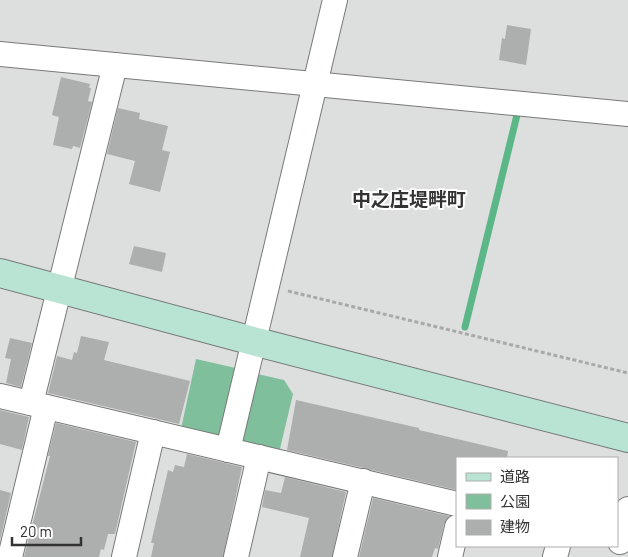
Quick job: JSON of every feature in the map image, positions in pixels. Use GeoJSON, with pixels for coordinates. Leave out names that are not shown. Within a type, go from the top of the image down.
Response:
{"type":"FeatureCollection","features":[{"type":"Feature","properties":{"kind":"street"},"geometry":{"type":"LineString","coordinates":[[228,450],[335,0]]}},
{"type":"Feature","properties":{"kind":"street"},"geometry":{"type":"LineString","coordinates":[[0,54],[628,114]]}},
{"type":"Feature","properties":{"kind":"street"},"geometry":{"type":"LineString","coordinates":[[10,557],[60,289],[115,65]]}},
{"type":"Feature","properties":{"kind":"street"},"geometry":{"type":"LineString","coordinates":[[0,273],[628,438]]}},
{"type":"Feature","properties":{"kind":"street"},"geometry":{"type":"LineString","coordinates":[[0,396],[456,504]]}},
{"type":"Feature","properties":{"kind":"street"},"geometry":{"type":"LineString","coordinates":[[124,557],[153,432]]}},
{"type":"Feature","properties":{"kind":"street"},"geometry":{"type":"LineString","coordinates":[[236,557],[259,457]]}},
{"type":"Feature","properties":{"kind":"street"},"geometry":{"type":"LineString","coordinates":[[345,557],[363,481]]}},
{"type":"Feature","properties":{"kind":"street"},"geometry":{"type":"LineString","coordinates":[[622,542],[628,509]]}},
{"type":"Feature","properties":{"kind":"street"},"geometry":{"type":"LineString","coordinates":[[450,557],[456,531]]}},
{"type":"Feature","properties":{"kind":"path"},"geometry":{"type":"LineString","coordinates":[[266,286],[628,373]]}},
{"type":"Feature","properties":{"kind":"green space"},"geometry":{"type":"Polygon","coordinates":[[[196,359],[240,369],[226,432],[217,437],[181,429],[196,359]]]}},
{"type":"Feature","properties":{"kind":"green space"},"geometry":{"type":"Polygon","coordinates":[[[253,373],[284,380],[293,394],[279,453],[243,444],[238,438],[253,373]]]}},
{"type":"Feature","properties":{"kind":"building"},"geometry":{"type":"Polygon","coordinates":[[[507,25],[531,29],[526,65],[499,60],[502,38],[505,39],[507,25]]]}},
{"type":"Feature","properties":{"kind":"building"},"geometry":{"type":"Polygon","coordinates":[[[61,77],[90,84],[88,101],[92,102],[80,148],[73,146],[72,149],[53,145],[59,117],[52,115],[61,77]]]}},
{"type":"Feature","properties":{"kind":"building"},"geometry":{"type":"Polygon","coordinates":[[[118,108],[140,113],[139,119],[168,126],[162,150],[170,152],[160,192],[129,184],[135,161],[107,154],[118,108]]]}},
{"type":"Feature","properties":{"kind":"building"},"geometry":{"type":"Polygon","coordinates":[[[134,246],[166,253],[162,272],[129,264],[134,246]]]}},
{"type":"Feature","properties":{"kind":"building"},"geometry":{"type":"Polygon","coordinates":[[[81,336],[109,342],[104,360],[190,381],[179,424],[48,393],[57,356],[72,360],[74,352],[77,353],[81,336]]]}},
{"type":"Feature","properties":{"kind":"building"},"geometry":{"type":"Polygon","coordinates":[[[10,338],[32,343],[21,387],[6,383],[11,359],[5,358],[10,338]]]}},
{"type":"Feature","properties":{"kind":"building"},"geometry":{"type":"Polygon","coordinates":[[[296,400],[419,428],[419,430],[508,451],[507,457],[456,457],[456,490],[287,450],[296,400]]]}},
{"type":"Feature","properties":{"kind":"building"},"geometry":{"type":"Polygon","coordinates":[[[0,410],[29,417],[22,450],[0,444],[0,410]]]}},
{"type":"Feature","properties":{"kind":"building"},"geometry":{"type":"Polygon","coordinates":[[[56,423],[136,442],[115,534],[108,534],[104,550],[101,549],[99,557],[24,557],[50,456],[48,456],[56,423]]]}},
{"type":"Feature","properties":{"kind":"building"},"geometry":{"type":"Polygon","coordinates":[[[187,454],[242,467],[223,557],[151,557],[154,543],[151,543],[168,470],[173,472],[175,465],[184,467],[187,454]]]}},
{"type":"Feature","properties":{"kind":"building"},"geometry":{"type":"Polygon","coordinates":[[[285,477],[346,492],[332,557],[300,557],[309,518],[262,507],[265,490],[281,493],[285,477]]]}},
{"type":"Feature","properties":{"kind":"building"},"geometry":{"type":"Polygon","coordinates":[[[0,490],[11,493],[0,540],[0,490]]]}},
{"type":"Feature","properties":{"kind":"building"},"geometry":{"type":"Polygon","coordinates":[[[373,498],[449,516],[444,524],[438,549],[435,548],[432,557],[359,557],[373,498]]]}},
{"type":"Feature","properties":{"kind":"waterway"},"geometry":{"type":"LineString","coordinates":[[465,327],[517,115]]}},
{"type":"Feature","properties":{"kind":"district","name":"中之庄堤畔町"},"geometry":{"type":"Point","coordinates":[409,199]}}]}
